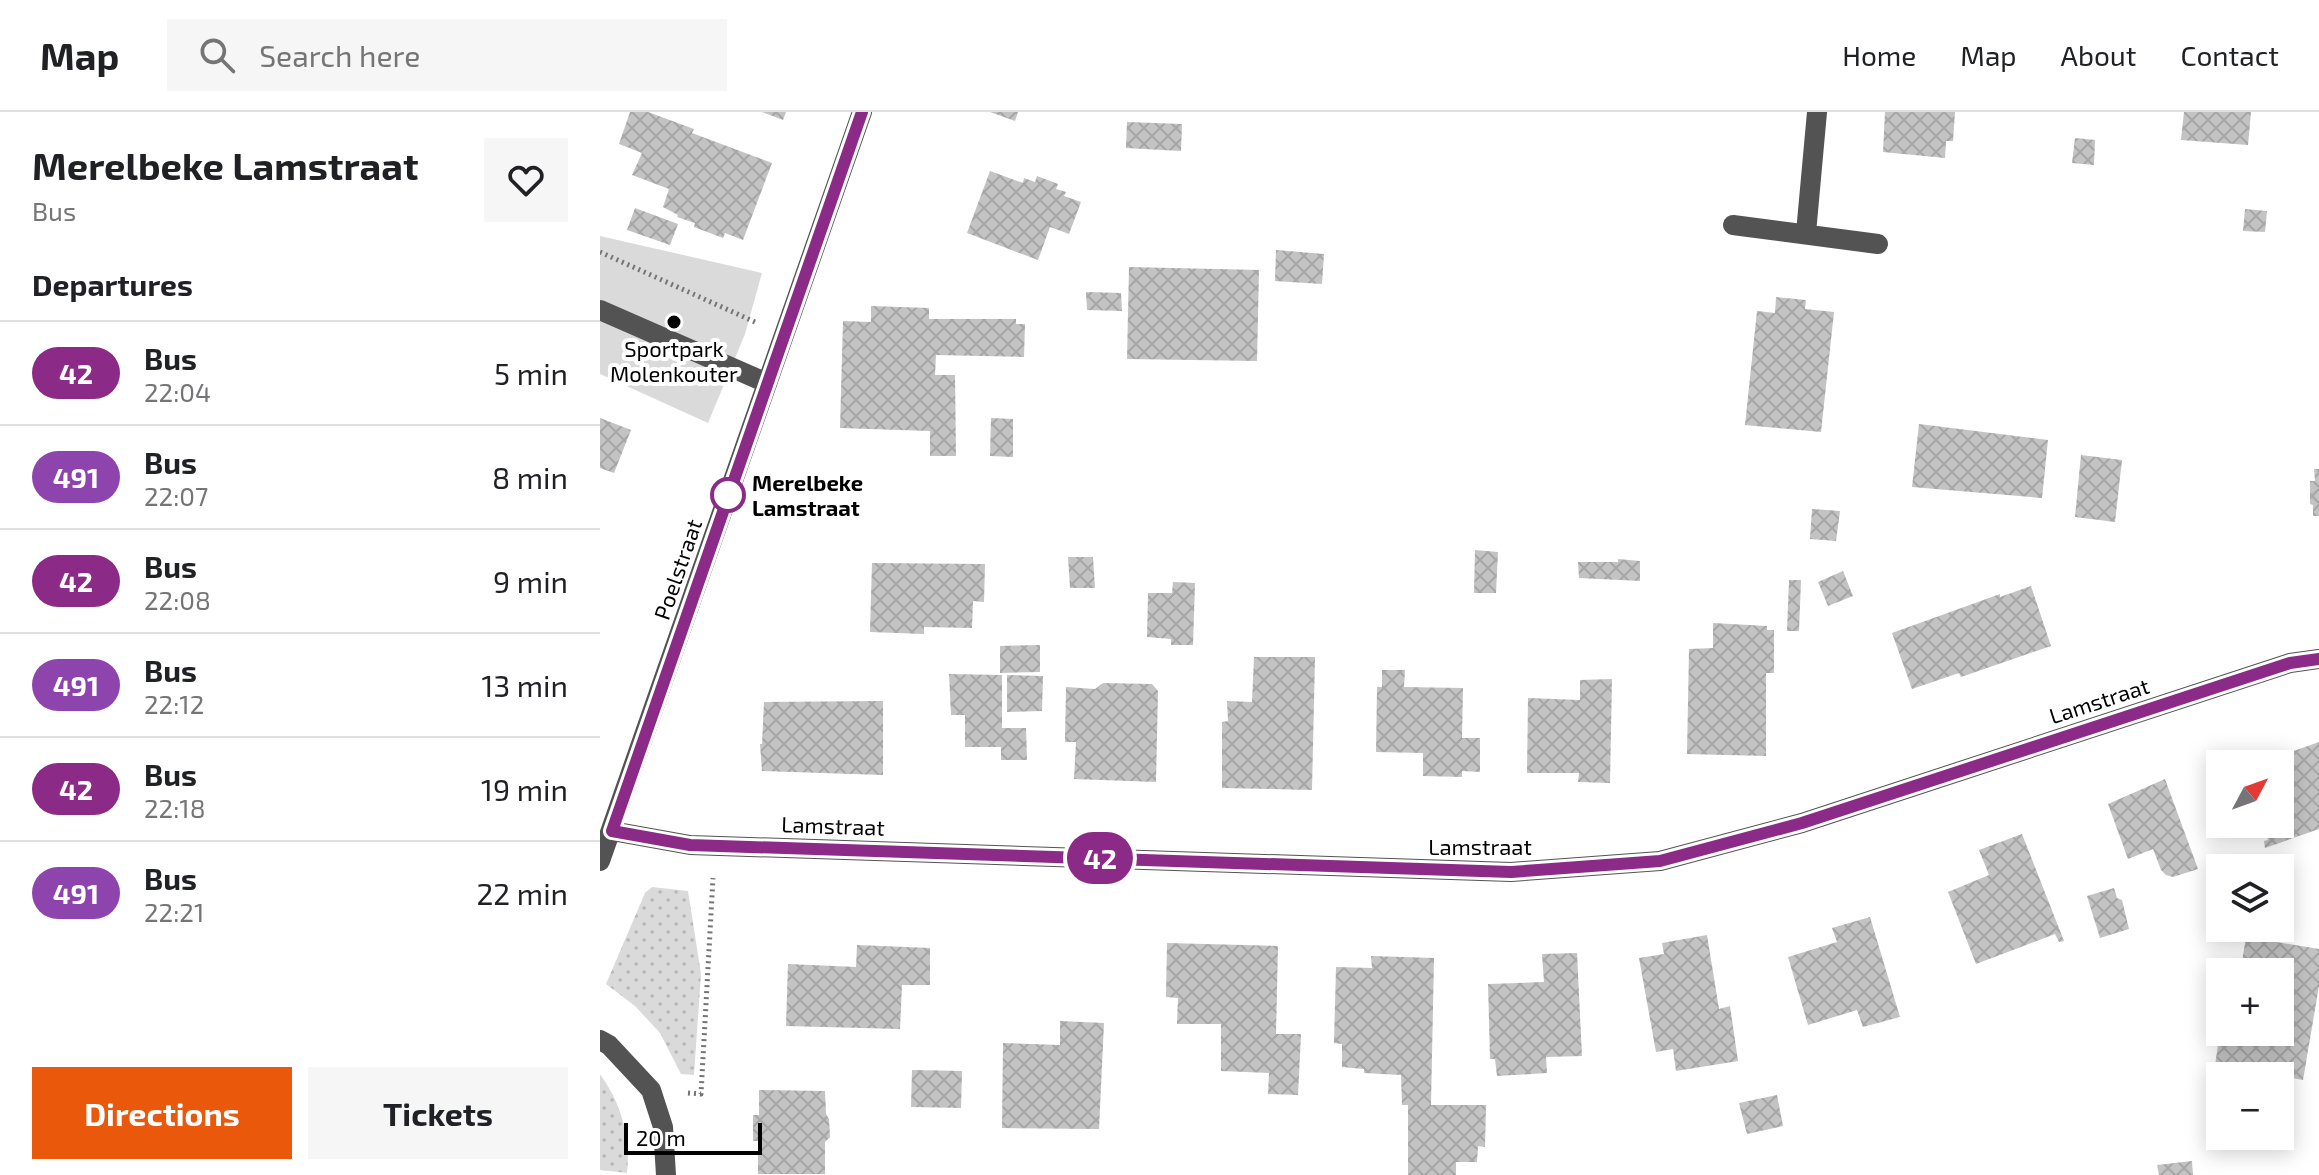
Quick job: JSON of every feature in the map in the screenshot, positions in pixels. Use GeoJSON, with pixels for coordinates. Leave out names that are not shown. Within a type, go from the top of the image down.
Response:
{"type":"FeatureCollection","features":[{"type":"Feature","properties":{"kind":"street","name":"Poelstraat"},"geometry":{"type":"LineString","coordinates":[[600,861],[862,112]]}},
{"type":"Feature","properties":{"kind":"street"},"geometry":{"type":"LineString","coordinates":[[1806,233],[1817,112]]}},
{"type":"Feature","properties":{"kind":"street"},"geometry":{"type":"LineString","coordinates":[[1733,225],[1878,244]]}},
{"type":"Feature","properties":{"kind":"street"},"geometry":{"type":"LineString","coordinates":[[600,310],[767,383]]}},
{"type":"Feature","properties":{"kind":"street","name":"Lamstraat"},"geometry":{"type":"LineString","coordinates":[[612,831],[690,845],[1511,872],[1660,861],[1802,823],[2290,663],[2319,659]]}},
{"type":"Feature","properties":{"kind":"street"},"geometry":{"type":"LineString","coordinates":[[600,1040],[609,1045],[651,1090],[663,1127],[666,1175]]}},
{"type":"Feature","properties":{"kind":"path"},"geometry":{"type":"LineString","coordinates":[[600,252],[785,336]]}},
{"type":"Feature","properties":{"kind":"path"},"geometry":{"type":"LineString","coordinates":[[651,1090],[701,1094],[715,845]]}},
{"type":"Feature","properties":{"kind":"shaded area","name":"Sportpark Molenkouter"},"geometry":{"type":"Polygon","coordinates":[[[600,236],[762,273],[745,334],[708,423],[600,374],[600,236]]]}},
{"type":"Feature","properties":{"kind":"shaded area"},"geometry":{"type":"Polygon","coordinates":[[[652,887],[688,891],[701,974],[694,1075],[681,1074],[660,1033],[635,1006],[606,984],[645,893],[652,887]]]}},
{"type":"Feature","properties":{"kind":"shaded area"},"geometry":{"type":"Polygon","coordinates":[[[600,1074],[614,1097],[623,1121],[627,1173],[600,1170],[600,1074]]]}},
{"type":"Feature","properties":{"kind":"building"},"geometry":{"type":"Polygon","coordinates":[[[630,112],[648,112],[694,129],[692,133],[772,163],[743,240],[725,233],[723,238],[694,227],[695,223],[677,217],[663,207],[669,189],[632,175],[642,153],[619,144],[630,112]]]}},
{"type":"Feature","properties":{"kind":"building"},"geometry":{"type":"Polygon","coordinates":[[[762,112],[786,112],[783,120],[762,112]]]}},
{"type":"Feature","properties":{"kind":"building"},"geometry":{"type":"Polygon","coordinates":[[[990,112],[1018,112],[1015,121],[990,112]]]}},
{"type":"Feature","properties":{"kind":"building"},"geometry":{"type":"Polygon","coordinates":[[[1885,112],[1955,112],[1953,141],[1946,141],[1945,158],[1883,152],[1885,112]]]}},
{"type":"Feature","properties":{"kind":"building"},"geometry":{"type":"Polygon","coordinates":[[[2184,112],[2251,112],[2248,145],[2181,140],[2184,112]]]}},
{"type":"Feature","properties":{"kind":"building"},"geometry":{"type":"Polygon","coordinates":[[[1127,122],[1182,124],[1181,151],[1126,148],[1127,122]]]}},
{"type":"Feature","properties":{"kind":"building"},"geometry":{"type":"Polygon","coordinates":[[[2075,138],[2095,140],[2094,165],[2072,163],[2075,138]]]}},
{"type":"Feature","properties":{"kind":"building"},"geometry":{"type":"Polygon","coordinates":[[[990,171],[1023,183],[1024,178],[1035,182],[1037,176],[1058,184],[1056,189],[1066,192],[1064,196],[1081,202],[1069,234],[1050,227],[1038,260],[967,233],[990,171]]]}},
{"type":"Feature","properties":{"kind":"building"},"geometry":{"type":"Polygon","coordinates":[[[635,208],[678,224],[670,245],[627,230],[635,208]]]}},
{"type":"Feature","properties":{"kind":"building"},"geometry":{"type":"Polygon","coordinates":[[[2245,209],[2267,211],[2265,232],[2243,231],[2245,209]]]}},
{"type":"Feature","properties":{"kind":"building"},"geometry":{"type":"Polygon","coordinates":[[[1276,250],[1324,254],[1322,284],[1275,281],[1276,250]]]}},
{"type":"Feature","properties":{"kind":"building"},"geometry":{"type":"Polygon","coordinates":[[[1129,267],[1259,270],[1257,361],[1127,359],[1129,267]]]}},
{"type":"Feature","properties":{"kind":"building"},"geometry":{"type":"Polygon","coordinates":[[[1086,292],[1121,293],[1122,311],[1087,310],[1086,292]]]}},
{"type":"Feature","properties":{"kind":"building"},"geometry":{"type":"Polygon","coordinates":[[[1776,297],[1806,300],[1805,309],[1834,312],[1821,432],[1745,425],[1757,311],[1775,313],[1776,297]]]}},
{"type":"Feature","properties":{"kind":"building"},"geometry":{"type":"Polygon","coordinates":[[[871,306],[929,308],[929,319],[1016,319],[1016,324],[1025,324],[1024,357],[936,355],[935,375],[955,375],[956,456],[930,456],[930,431],[840,428],[843,321],[871,322],[871,306]]]}},
{"type":"Feature","properties":{"kind":"building"},"geometry":{"type":"Polygon","coordinates":[[[600,418],[631,430],[614,473],[600,468],[600,418]]]}},
{"type":"Feature","properties":{"kind":"building"},"geometry":{"type":"Polygon","coordinates":[[[991,418],[1013,419],[1013,457],[990,456],[991,418]]]}},
{"type":"Feature","properties":{"kind":"building"},"geometry":{"type":"Polygon","coordinates":[[[1919,424],[2048,440],[2042,498],[1912,487],[1919,424]]]}},
{"type":"Feature","properties":{"kind":"building"},"geometry":{"type":"Polygon","coordinates":[[[2081,455],[2122,460],[2115,522],[2075,517],[2081,455]]]}},
{"type":"Feature","properties":{"kind":"building"},"geometry":{"type":"Polygon","coordinates":[[[2314,469],[2319,469],[2319,516],[2313,516],[2313,505],[2310,504],[2310,481],[2315,481],[2314,469]]]}},
{"type":"Feature","properties":{"kind":"building"},"geometry":{"type":"Polygon","coordinates":[[[1812,509],[1840,511],[1836,541],[1810,539],[1812,509]]]}},
{"type":"Feature","properties":{"kind":"building"},"geometry":{"type":"Polygon","coordinates":[[[1475,550],[1498,552],[1496,593],[1474,593],[1475,550]]]}},
{"type":"Feature","properties":{"kind":"building"},"geometry":{"type":"Polygon","coordinates":[[[1068,557],[1093,557],[1095,588],[1070,588],[1068,557]]]}},
{"type":"Feature","properties":{"kind":"building"},"geometry":{"type":"Polygon","coordinates":[[[1618,559],[1640,561],[1640,581],[1579,578],[1578,562],[1618,562],[1618,559]]]}},
{"type":"Feature","properties":{"kind":"building"},"geometry":{"type":"Polygon","coordinates":[[[872,563],[985,564],[984,602],[973,601],[972,628],[924,627],[924,634],[870,632],[872,563]]]}},
{"type":"Feature","properties":{"kind":"building"},"geometry":{"type":"Polygon","coordinates":[[[1843,571],[1853,596],[1828,606],[1818,582],[1843,571]]]}},
{"type":"Feature","properties":{"kind":"building"},"geometry":{"type":"Polygon","coordinates":[[[1789,580],[1801,580],[1799,631],[1787,631],[1789,580]]]}},
{"type":"Feature","properties":{"kind":"building"},"geometry":{"type":"Polygon","coordinates":[[[1173,582],[1195,583],[1193,645],[1171,645],[1171,639],[1147,637],[1148,593],[1172,593],[1173,582]]]}},
{"type":"Feature","properties":{"kind":"building"},"geometry":{"type":"Polygon","coordinates":[[[2031,586],[2051,646],[1961,677],[1959,673],[1912,689],[1892,633],[2031,586]]]}},
{"type":"Feature","properties":{"kind":"building"},"geometry":{"type":"Polygon","coordinates":[[[1713,623],[1767,626],[1767,630],[1774,630],[1774,673],[1766,673],[1766,756],[1687,754],[1689,649],[1713,648],[1713,623]]]}},
{"type":"Feature","properties":{"kind":"building"},"geometry":{"type":"Polygon","coordinates":[[[1040,645],[1040,672],[1000,673],[1000,646],[1040,645]]]}},
{"type":"Feature","properties":{"kind":"building"},"geometry":{"type":"Polygon","coordinates":[[[1254,657],[1315,657],[1312,790],[1222,788],[1222,722],[1228,721],[1227,701],[1252,702],[1254,657]]]}},
{"type":"Feature","properties":{"kind":"building"},"geometry":{"type":"Polygon","coordinates":[[[1382,670],[1405,670],[1404,687],[1463,688],[1462,738],[1480,738],[1480,772],[1462,771],[1462,777],[1423,776],[1423,753],[1376,752],[1377,687],[1382,687],[1382,670]]]}},
{"type":"Feature","properties":{"kind":"building"},"geometry":{"type":"Polygon","coordinates":[[[949,674],[1002,675],[1002,728],[1026,728],[1027,760],[1001,760],[1001,747],[965,747],[965,715],[951,715],[949,674]]]}},
{"type":"Feature","properties":{"kind":"building"},"geometry":{"type":"Polygon","coordinates":[[[1007,675],[1043,676],[1042,711],[1007,712],[1007,675]]]}},
{"type":"Feature","properties":{"kind":"building"},"geometry":{"type":"Polygon","coordinates":[[[1612,679],[1610,783],[1578,782],[1579,773],[1527,773],[1528,698],[1580,700],[1580,680],[1612,679]]]}},
{"type":"Feature","properties":{"kind":"building"},"geometry":{"type":"Polygon","coordinates":[[[1103,683],[1152,684],[1158,691],[1156,782],[1074,779],[1076,742],[1065,742],[1066,687],[1095,689],[1103,683]]]}},
{"type":"Feature","properties":{"kind":"building"},"geometry":{"type":"Polygon","coordinates":[[[883,701],[883,775],[762,771],[760,744],[764,702],[883,701]]]}},
{"type":"Feature","properties":{"kind":"building"},"geometry":{"type":"Polygon","coordinates":[[[2319,742],[2319,829],[2294,838],[2294,751],[2319,742]]]}},
{"type":"Feature","properties":{"kind":"building"},"geometry":{"type":"Polygon","coordinates":[[[2165,779],[2198,869],[2173,877],[2161,870],[2153,849],[2128,859],[2108,804],[2165,779]]]}},
{"type":"Feature","properties":{"kind":"building"},"geometry":{"type":"Polygon","coordinates":[[[2022,834],[2064,941],[2059,942],[2055,934],[1976,964],[1948,892],[1989,875],[1979,850],[2022,834]]]}},
{"type":"Feature","properties":{"kind":"building"},"geometry":{"type":"Polygon","coordinates":[[[2293,838],[2265,848],[2264,841],[2293,838]]]}},
{"type":"Feature","properties":{"kind":"building"},"geometry":{"type":"Polygon","coordinates":[[[2114,888],[2117,898],[2122,900],[2129,929],[2100,938],[2087,896],[2114,888]]]}},
{"type":"Feature","properties":{"kind":"building"},"geometry":{"type":"Polygon","coordinates":[[[1870,917],[1900,1017],[1863,1027],[1857,1010],[1808,1025],[1788,957],[1837,942],[1832,928],[1870,917]]]}},
{"type":"Feature","properties":{"kind":"building"},"geometry":{"type":"Polygon","coordinates":[[[1707,935],[1719,1009],[1730,1006],[1738,1061],[1676,1071],[1673,1049],[1656,1052],[1639,958],[1664,954],[1662,943],[1707,935]]]}},
{"type":"Feature","properties":{"kind":"building"},"geometry":{"type":"Polygon","coordinates":[[[2245,942],[2276,942],[2319,949],[2319,986],[2303,1080],[2294,1078],[2294,1062],[2215,1062],[2218,1046],[2294,1046],[2294,958],[2243,958],[2245,942]]]}},
{"type":"Feature","properties":{"kind":"building"},"geometry":{"type":"Polygon","coordinates":[[[1167,943],[1278,946],[1276,1034],[1301,1034],[1298,1095],[1268,1094],[1269,1073],[1221,1071],[1221,1024],[1177,1024],[1178,998],[1166,997],[1167,943]]]}},
{"type":"Feature","properties":{"kind":"building"},"geometry":{"type":"Polygon","coordinates":[[[857,945],[930,948],[930,985],[902,985],[900,1029],[786,1026],[788,964],[856,967],[857,945]]]}},
{"type":"Feature","properties":{"kind":"building"},"geometry":{"type":"Polygon","coordinates":[[[1577,953],[1582,1056],[1546,1057],[1547,1073],[1497,1076],[1495,1059],[1490,1059],[1488,984],[1544,982],[1542,954],[1577,953]]]}},
{"type":"Feature","properties":{"kind":"building"},"geometry":{"type":"Polygon","coordinates":[[[1371,956],[1434,958],[1431,1105],[1486,1105],[1485,1147],[1478,1146],[1477,1162],[1456,1162],[1456,1175],[1408,1175],[1408,1105],[1402,1105],[1401,1075],[1364,1073],[1364,1069],[1342,1067],[1342,1044],[1334,1043],[1336,967],[1372,968],[1371,956]]]}},
{"type":"Feature","properties":{"kind":"building"},"geometry":{"type":"Polygon","coordinates":[[[1060,1021],[1104,1023],[1099,1129],[1002,1128],[1003,1043],[1060,1045],[1060,1021]]]}},
{"type":"Feature","properties":{"kind":"building"},"geometry":{"type":"Polygon","coordinates":[[[912,1070],[962,1071],[961,1108],[911,1107],[912,1070]]]}},
{"type":"Feature","properties":{"kind":"building"},"geometry":{"type":"Polygon","coordinates":[[[759,1090],[825,1091],[830,1137],[825,1142],[825,1174],[758,1174],[758,1141],[753,1141],[753,1115],[759,1115],[759,1090]]]}},
{"type":"Feature","properties":{"kind":"building"},"geometry":{"type":"Polygon","coordinates":[[[1777,1095],[1783,1126],[1747,1134],[1739,1103],[1777,1095]]]}},
{"type":"Feature","properties":{"kind":"building"},"geometry":{"type":"Polygon","coordinates":[[[2192,1161],[2193,1175],[2159,1175],[2157,1165],[2192,1161]]]}},
{"type":"Feature","properties":{"kind":"bus line","name":"42"},"geometry":{"type":"LineString","coordinates":[[862,112],[612,831],[690,845],[1511,872],[1660,861],[1802,823],[2290,663],[2319,659]]}},
{"type":"Feature","properties":{"kind":"place","name":"Sportpark Molenkouter"},"geometry":{"type":"Point","coordinates":[674,322]}},
{"type":"Feature","properties":{"kind":"place","name":"Merelbeke Lamstraat"},"geometry":{"type":"Point","coordinates":[728,495]}}]}
